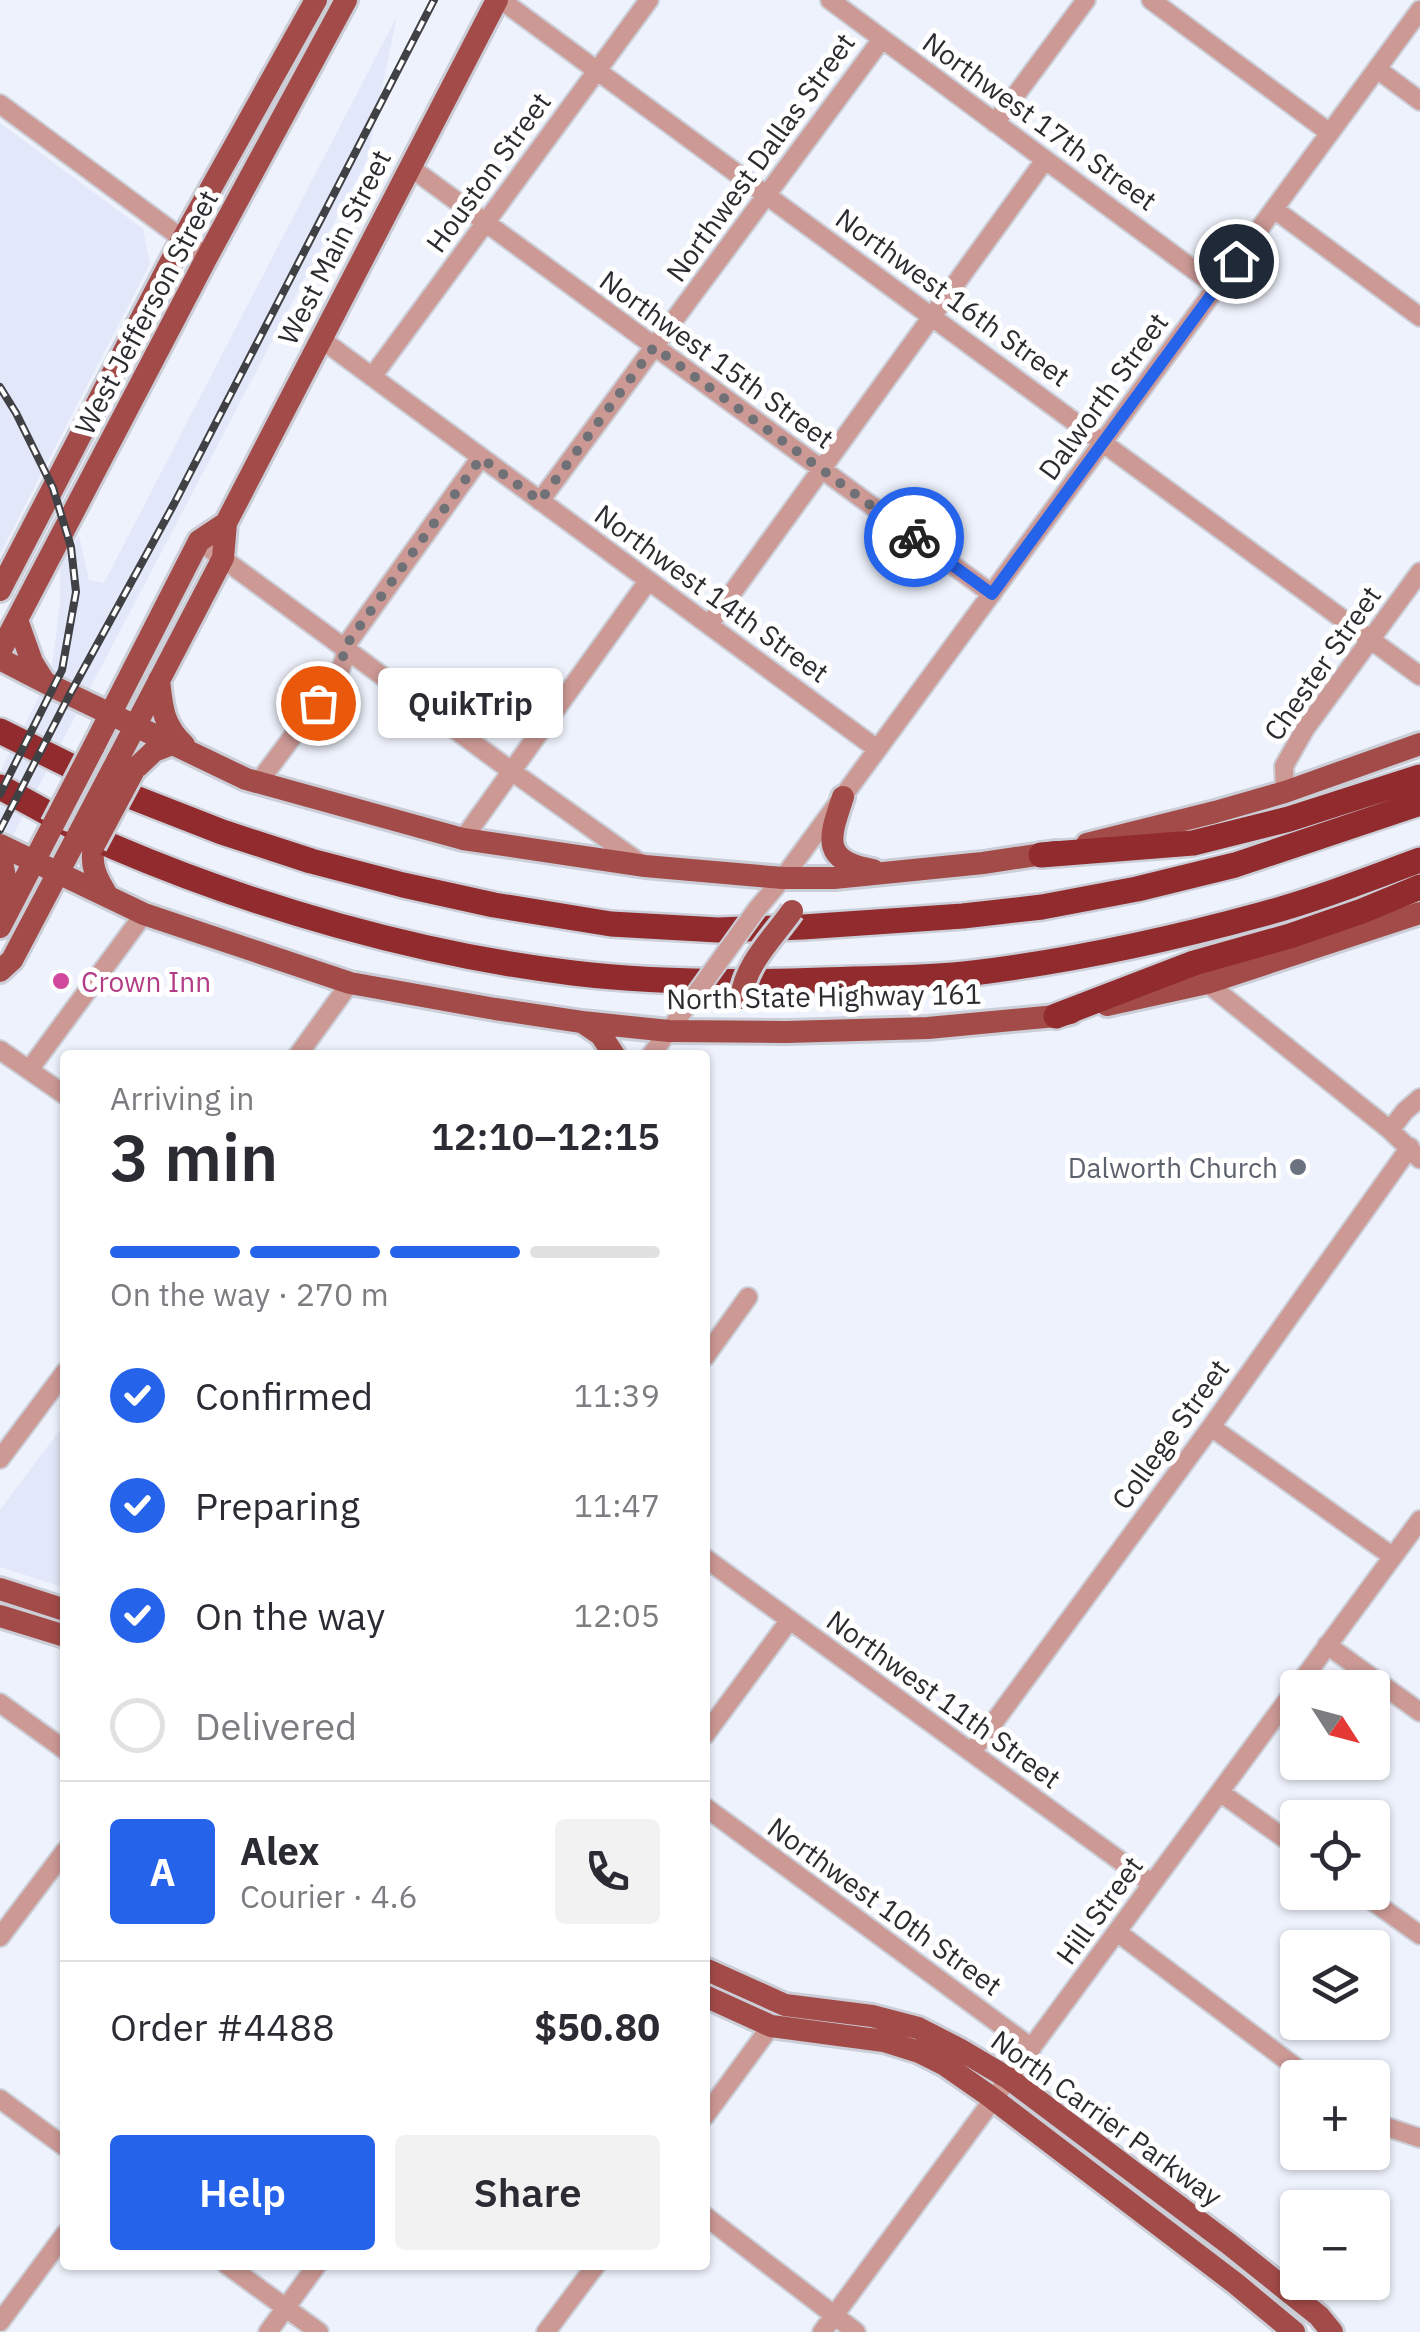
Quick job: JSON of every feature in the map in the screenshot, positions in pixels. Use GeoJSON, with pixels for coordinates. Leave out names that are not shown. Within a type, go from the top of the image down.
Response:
{"type":"FeatureCollection","features":[{"type":"Feature","properties":{"kind":"highway"},"geometry":{"type":"LineString","coordinates":[[0,731],[135,798],[222,832],[402,886],[611,924],[718,930],[930,918],[1042,907],[1235,865],[1420,803]]}},
{"type":"Feature","properties":{"kind":"highway"},"geometry":{"type":"LineString","coordinates":[[1042,856],[1194,843],[1289,819],[1420,777]]}},
{"type":"Feature","properties":{"kind":"highway"},"geometry":{"type":"LineString","coordinates":[[0,787],[111,846],[294,911],[388,938],[572,973],[680,981],[970,974],[1056,961],[1266,914],[1420,860]]}},
{"type":"Feature","properties":{"kind":"highway"},"geometry":{"type":"LineString","coordinates":[[1056,1016],[1194,963],[1290,936],[1420,887]]}},
{"type":"Feature","properties":{"kind":"main road","name":"West Jefferson Street"},"geometry":{"type":"LineString","coordinates":[[0,590],[182,240],[316,0]]}},
{"type":"Feature","properties":{"kind":"main road","name":"West Jefferson Street"},"geometry":{"type":"LineString","coordinates":[[0,656],[206,257],[346,0]]}},
{"type":"Feature","properties":{"kind":"main road","name":"West Main Street"},"geometry":{"type":"LineString","coordinates":[[0,971],[12,960],[58,874],[85,841],[125,765],[135,726],[223,558],[226,522],[499,0]]}},
{"type":"Feature","properties":{"kind":"main road","name":"West Main Street"},"geometry":{"type":"LineString","coordinates":[[1,925],[199,541],[226,522]]}},
{"type":"Feature","properties":{"kind":"main road"},"geometry":{"type":"LineString","coordinates":[[18,620],[32,662],[44,681]]}},
{"type":"Feature","properties":{"kind":"main road"},"geometry":{"type":"LineString","coordinates":[[0,656],[135,726],[258,783],[463,839],[645,866],[783,878],[834,878],[1042,856],[1285,792],[1420,744]]}},
{"type":"Feature","properties":{"kind":"main road"},"geometry":{"type":"LineString","coordinates":[[159,680],[162,707],[172,733],[194,755]]}},
{"type":"Feature","properties":{"kind":"main road"},"geometry":{"type":"LineString","coordinates":[[125,765],[172,744]]}},
{"type":"Feature","properties":{"kind":"main road"},"geometry":{"type":"LineString","coordinates":[[842,796],[830,838],[833,848],[858,868],[881,872]]}},
{"type":"Feature","properties":{"kind":"main road"},"geometry":{"type":"LineString","coordinates":[[38,912],[65,898],[100,892],[85,841]]}},
{"type":"Feature","properties":{"kind":"main road"},"geometry":{"type":"LineString","coordinates":[[0,848],[8,893],[1,925]]}},
{"type":"Feature","properties":{"kind":"main road","name":"North State Highway 161"},"geometry":{"type":"LineString","coordinates":[[0,848],[144,914],[350,983],[494,1009],[668,1031],[928,1028],[1056,1016],[1207,983],[1420,914]]}},
{"type":"Feature","properties":{"kind":"main road"},"geometry":{"type":"LineString","coordinates":[[786,1032],[757,1022],[743,1011],[743,982],[792,911],[815,885],[834,878]]}},
{"type":"Feature","properties":{"kind":"main road"},"geometry":{"type":"LineString","coordinates":[[582,1022],[601,1035],[612,1050]]}},
{"type":"Feature","properties":{"kind":"main road"},"geometry":{"type":"LineString","coordinates":[[0,1590],[60,1608]]}},
{"type":"Feature","properties":{"kind":"main road"},"geometry":{"type":"LineString","coordinates":[[0,1616],[60,1634]]}},
{"type":"Feature","properties":{"kind":"main road","name":"North Carrier Parkway"},"geometry":{"type":"LineString","coordinates":[[710,1971],[785,2005],[872,2016],[918,2028],[959,2049],[1008,2078],[1228,2244],[1318,2316],[1332,2332]]}},
{"type":"Feature","properties":{"kind":"main road","name":"North Carrier Parkway"},"geometry":{"type":"LineString","coordinates":[[710,1998],[771,2026],[884,2041],[920,2052],[944,2065],[1236,2283],[1294,2332]]}},
{"type":"Feature","properties":{"kind":"street","name":"Northwest 16th Street"},"geometry":{"type":"LineString","coordinates":[[499,0],[1420,676]]}},
{"type":"Feature","properties":{"kind":"street","name":"Houston Street"},"geometry":{"type":"LineString","coordinates":[[372,377],[650,0]]}},
{"type":"Feature","properties":{"kind":"street","name":"Northwest 17th Street"},"geometry":{"type":"LineString","coordinates":[[830,0],[1218,287]]}},
{"type":"Feature","properties":{"kind":"street"},"geometry":{"type":"LineString","coordinates":[[995,122],[1086,0]]}},
{"type":"Feature","properties":{"kind":"street"},"geometry":{"type":"LineString","coordinates":[[1151,0],[1330,133]]}},
{"type":"Feature","properties":{"kind":"street","name":"Dalworth Street"},"geometry":{"type":"LineString","coordinates":[[655,1050],[1420,10]]}},
{"type":"Feature","properties":{"kind":"street","name":"Northwest Dallas Street"},"geometry":{"type":"LineString","coordinates":[[540,501],[882,39]]}},
{"type":"Feature","properties":{"kind":"street"},"geometry":{"type":"LineString","coordinates":[[1377,69],[1420,100]]}},
{"type":"Feature","properties":{"kind":"street"},"geometry":{"type":"LineString","coordinates":[[0,104],[206,257]]}},
{"type":"Feature","properties":{"kind":"street"},"geometry":{"type":"LineString","coordinates":[[709,625],[1045,160]]}},
{"type":"Feature","properties":{"kind":"street","name":"Northwest 15th Street"},"geometry":{"type":"LineString","coordinates":[[410,167],[992,594]]}},
{"type":"Feature","properties":{"kind":"street"},"geometry":{"type":"LineString","coordinates":[[1274,209],[1420,317]]}},
{"type":"Feature","properties":{"kind":"street","name":"Northwest 14th Street"},"geometry":{"type":"LineString","coordinates":[[320,339],[877,750]]}},
{"type":"Feature","properties":{"kind":"street"},"geometry":{"type":"LineString","coordinates":[[258,783],[338,676],[345,658],[344,648],[481,458]]}},
{"type":"Feature","properties":{"kind":"street"},"geometry":{"type":"LineString","coordinates":[[199,541],[645,866]]}},
{"type":"Feature","properties":{"kind":"street","name":"Chester Street"},"geometry":{"type":"LineString","coordinates":[[1285,792],[1284,766],[1305,729],[1420,572]]}},
{"type":"Feature","properties":{"kind":"street"},"geometry":{"type":"LineString","coordinates":[[463,839],[648,580]]}},
{"type":"Feature","properties":{"kind":"street"},"geometry":{"type":"LineString","coordinates":[[29,1070],[144,914]]}},
{"type":"Feature","properties":{"kind":"street"},"geometry":{"type":"LineString","coordinates":[[302,1050],[350,983]]}},
{"type":"Feature","properties":{"kind":"street"},"geometry":{"type":"LineString","coordinates":[[1207,983],[1415,1153]]}},
{"type":"Feature","properties":{"kind":"street"},"geometry":{"type":"LineString","coordinates":[[0,1050],[60,1092]]}},
{"type":"Feature","properties":{"kind":"street"},"geometry":{"type":"LineString","coordinates":[[1390,1130],[1420,1098]]}},
{"type":"Feature","properties":{"kind":"street","name":"College Street"},"geometry":{"type":"LineString","coordinates":[[972,1752],[1415,1153]]}},
{"type":"Feature","properties":{"kind":"street"},"geometry":{"type":"LineString","coordinates":[[710,1350],[748,1297]]}},
{"type":"Feature","properties":{"kind":"street"},"geometry":{"type":"LineString","coordinates":[[0,1460],[60,1379]]}},
{"type":"Feature","properties":{"kind":"street"},"geometry":{"type":"LineString","coordinates":[[1210,1427],[1392,1556]]}},
{"type":"Feature","properties":{"kind":"street","name":"Hill Street"},"geometry":{"type":"LineString","coordinates":[[822,2332],[1420,1520]]}},
{"type":"Feature","properties":{"kind":"street","name":"Northwest 11th Street"},"geometry":{"type":"LineString","coordinates":[[710,1562],[1152,1884]]}},
{"type":"Feature","properties":{"kind":"street"},"geometry":{"type":"LineString","coordinates":[[710,1729],[790,1621]]}},
{"type":"Feature","properties":{"kind":"street"},"geometry":{"type":"LineString","coordinates":[[1327,1645],[1420,1712]]}},
{"type":"Feature","properties":{"kind":"street"},"geometry":{"type":"LineString","coordinates":[[0,1703],[60,1746]]}},
{"type":"Feature","properties":{"kind":"street"},"geometry":{"type":"LineString","coordinates":[[1220,1793],[1280,1835]]}},
{"type":"Feature","properties":{"kind":"street","name":"Northwest 10th Street"},"geometry":{"type":"LineString","coordinates":[[710,1811],[1032,2048]]}},
{"type":"Feature","properties":{"kind":"street"},"geometry":{"type":"LineString","coordinates":[[0,1937],[60,1858]]}},
{"type":"Feature","properties":{"kind":"street"},"geometry":{"type":"LineString","coordinates":[[1385,1910],[1420,1935]]}},
{"type":"Feature","properties":{"kind":"street"},"geometry":{"type":"LineString","coordinates":[[1117,1932],[1286,2060]]}},
{"type":"Feature","properties":{"kind":"street"},"geometry":{"type":"LineString","coordinates":[[710,2109],[771,2026]]}},
{"type":"Feature","properties":{"kind":"street"},"geometry":{"type":"LineString","coordinates":[[0,2098],[60,2143]]}},
{"type":"Feature","properties":{"kind":"street"},"geometry":{"type":"LineString","coordinates":[[1390,2128],[1420,2138]]}},
{"type":"Feature","properties":{"kind":"street"},"geometry":{"type":"LineString","coordinates":[[710,2220],[856,2332]]}},
{"type":"Feature","properties":{"kind":"street"},"geometry":{"type":"LineString","coordinates":[[0,2322],[60,2241]]}},
{"type":"Feature","properties":{"kind":"street"},"geometry":{"type":"LineString","coordinates":[[234,2270],[319,2332]]}},
{"type":"Feature","properties":{"kind":"street"},"geometry":{"type":"LineString","coordinates":[[268,2332],[313,2270]]}},
{"type":"Feature","properties":{"kind":"street"},"geometry":{"type":"LineString","coordinates":[[546,2332],[592,2270]]}},
{"type":"Feature","properties":{"kind":"shaded area"},"geometry":{"type":"Polygon","coordinates":[[[397,16],[367,160],[0,860],[0,772],[51,673],[60,604],[60,566],[79,535],[89,580],[104,583],[397,16]]]}},
{"type":"Feature","properties":{"kind":"shaded area"},"geometry":{"type":"Polygon","coordinates":[[[0,123],[143,229],[150,264],[0,554],[0,123]]]}},
{"type":"Feature","properties":{"kind":"shaded area"},"geometry":{"type":"Polygon","coordinates":[[[60,1430],[60,1586],[0,1567],[0,1510],[60,1430]]]}},
{"type":"Feature","properties":{"kind":"railway"},"geometry":{"type":"LineString","coordinates":[[0,830],[174,504],[434,0]]}},
{"type":"Feature","properties":{"kind":"railway"},"geometry":{"type":"LineString","coordinates":[[0,387],[53,488],[71,547],[76,592],[62,670],[0,794]]}},
{"type":"Feature","properties":{"kind":"way so far"},"geometry":{"type":"LineString","coordinates":[[318,703],[338,676],[345,658],[344,648],[481,458],[540,501],[654,347],[914,537]]}},
{"type":"Feature","properties":{"kind":"place","name":"QuikTrip"},"geometry":{"type":"Point","coordinates":[318,703]}},
{"type":"Feature","properties":{"kind":"place","name":"Crown Inn"},"geometry":{"type":"Point","coordinates":[61,981]}},
{"type":"Feature","properties":{"kind":"place","name":"Dalworth Church"},"geometry":{"type":"Point","coordinates":[1298,1167]}},
{"type":"Feature","properties":{"kind":"route"},"geometry":{"type":"LineString","coordinates":[[914,537],[992,594],[1236,261]]}}]}
